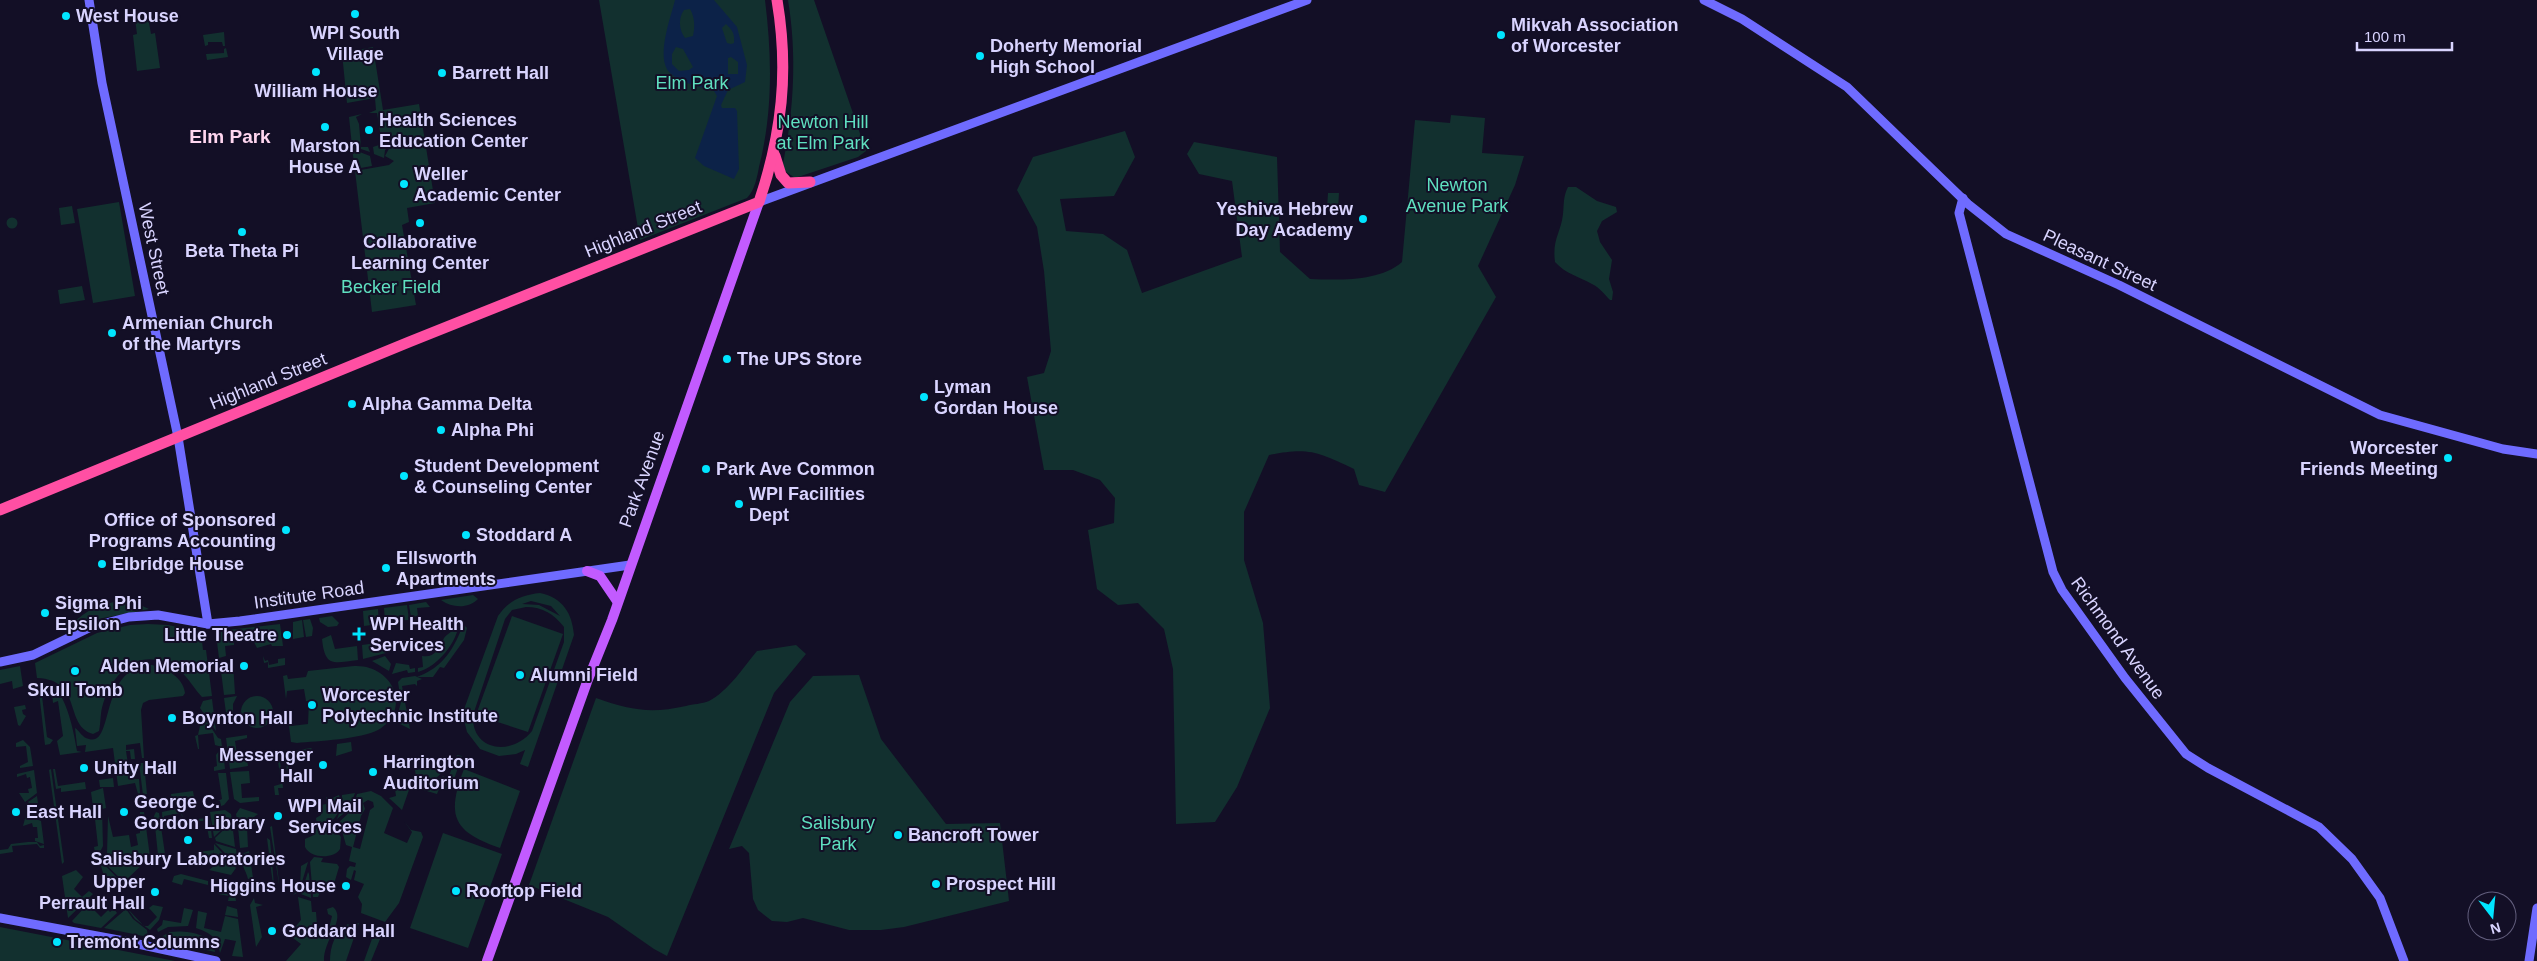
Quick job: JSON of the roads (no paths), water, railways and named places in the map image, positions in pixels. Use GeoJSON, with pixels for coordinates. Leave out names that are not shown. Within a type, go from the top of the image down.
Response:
{"type":"FeatureCollection","features":[{"type":"Feature","properties":{"kind":"highway","name":"Park Avenue"},"geometry":{"type":"LineString","coordinates":[[759,202],[774,153],[781,113],[783,67],[778,0]]}},
{"type":"Feature","properties":{"kind":"highway"},"geometry":{"type":"LineString","coordinates":[[774,153],[781,175],[786,181],[794,184],[810,182]]}},
{"type":"Feature","properties":{"kind":"highway","name":"Highland Street"},"geometry":{"type":"LineString","coordinates":[[0,510],[521,296],[759,202]]}},
{"type":"Feature","properties":{"kind":"main road","name":"Park Avenue"},"geometry":{"type":"LineString","coordinates":[[488,961],[759,202]]}},
{"type":"Feature","properties":{"kind":"main road"},"geometry":{"type":"LineString","coordinates":[[587,571],[600,576],[617,601]]}},
{"type":"Feature","properties":{"kind":"street","name":"West Street"},"geometry":{"type":"LineString","coordinates":[[89,0],[103,88],[178,437],[208,624]]}},
{"type":"Feature","properties":{"kind":"street","name":"Highland Street"},"geometry":{"type":"LineString","coordinates":[[759,202],[1307,0]]}},
{"type":"Feature","properties":{"kind":"street","name":"Pleasant Street"},"geometry":{"type":"LineString","coordinates":[[1704,0],[1742,19],[1847,87],[1988,221],[2024,243],[2119,285],[2375,413],[2503,449],[2537,454]]}},
{"type":"Feature","properties":{"kind":"street","name":"Richmond Avenue"},"geometry":{"type":"LineString","coordinates":[[1963,198],[1959,213],[2056,579],[2125,678],[2186,754],[2208,768],[2319,827],[2352,859],[2380,898],[2404,961]]}},
{"type":"Feature","properties":{"kind":"street","name":"Institute Road"},"geometry":{"type":"LineString","coordinates":[[0,662],[37,654],[91,627],[114,620],[158,615],[208,624],[261,619],[630,564]]}},
{"type":"Feature","properties":{"kind":"street"},"geometry":{"type":"LineString","coordinates":[[2529,961],[2537,908]]}},
{"type":"Feature","properties":{"kind":"street"},"geometry":{"type":"LineString","coordinates":[[0,918],[124,941],[216,961]]}},
{"type":"Feature","properties":{"kind":"water"},"geometry":{"type":"Polygon","coordinates":[[[675,0],[714,0],[737,27],[747,65],[745,82],[728,90],[721,105],[722,108],[735,108],[737,111],[739,169],[734,179],[704,166],[695,158],[717,96],[714,91],[680,80],[670,73],[666,66],[664,58],[665,37],[675,0]],[[690,9],[684,10],[680,24],[685,38],[693,36],[694,22],[690,9]],[[726,24],[722,28],[727,43],[734,43],[730,28],[726,24]],[[676,47],[672,54],[672,64],[679,71],[689,70],[693,67],[683,49],[676,47]],[[731,57],[728,58],[728,74],[738,74],[738,62],[731,57]]]}},
{"type":"Feature","properties":{"kind":"place","name":"WPI South Village"},"geometry":{"type":"Point","coordinates":[355,14]}},
{"type":"Feature","properties":{"kind":"place","name":"West House"},"geometry":{"type":"Point","coordinates":[66,16]}},
{"type":"Feature","properties":{"kind":"place","name":"Mikvah Association of Worcester"},"geometry":{"type":"Point","coordinates":[1501,35]}},
{"type":"Feature","properties":{"kind":"place","name":"Doherty Memorial High School"},"geometry":{"type":"Point","coordinates":[980,56]}},
{"type":"Feature","properties":{"kind":"place","name":"William House"},"geometry":{"type":"Point","coordinates":[316,72]}},
{"type":"Feature","properties":{"kind":"place","name":"Barrett Hall"},"geometry":{"type":"Point","coordinates":[442,73]}},
{"type":"Feature","properties":{"kind":"place","name":"Marston House A"},"geometry":{"type":"Point","coordinates":[325,127]}},
{"type":"Feature","properties":{"kind":"place","name":"Health Sciences Education Center"},"geometry":{"type":"Point","coordinates":[369,130]}},
{"type":"Feature","properties":{"kind":"place","name":"Weller Academic Center"},"geometry":{"type":"Point","coordinates":[404,184]}},
{"type":"Feature","properties":{"kind":"place","name":"Yeshiva Hebrew Day Academy"},"geometry":{"type":"Point","coordinates":[1363,219]}},
{"type":"Feature","properties":{"kind":"place","name":"Collaborative Learning Center"},"geometry":{"type":"Point","coordinates":[420,223]}},
{"type":"Feature","properties":{"kind":"place","name":"Beta Theta Pi"},"geometry":{"type":"Point","coordinates":[242,232]}},
{"type":"Feature","properties":{"kind":"place","name":"Armenian Church of the Martyrs"},"geometry":{"type":"Point","coordinates":[112,333]}},
{"type":"Feature","properties":{"kind":"place","name":"The UPS Store"},"geometry":{"type":"Point","coordinates":[727,359]}},
{"type":"Feature","properties":{"kind":"place","name":"Lyman Gordan House"},"geometry":{"type":"Point","coordinates":[924,397]}},
{"type":"Feature","properties":{"kind":"place","name":"Alpha Gamma Delta"},"geometry":{"type":"Point","coordinates":[352,404]}},
{"type":"Feature","properties":{"kind":"place","name":"Alpha Phi"},"geometry":{"type":"Point","coordinates":[441,430]}},
{"type":"Feature","properties":{"kind":"place","name":"Worcester Friends Meeting"},"geometry":{"type":"Point","coordinates":[2448,458]}},
{"type":"Feature","properties":{"kind":"place","name":"Park Ave Common"},"geometry":{"type":"Point","coordinates":[706,469]}},
{"type":"Feature","properties":{"kind":"place","name":"Student Development & Counseling Center"},"geometry":{"type":"Point","coordinates":[404,476]}},
{"type":"Feature","properties":{"kind":"place","name":"WPI Facilities Dept"},"geometry":{"type":"Point","coordinates":[739,504]}},
{"type":"Feature","properties":{"kind":"place","name":"Office of Sponsored Programs Accounting"},"geometry":{"type":"Point","coordinates":[286,530]}},
{"type":"Feature","properties":{"kind":"place","name":"Stoddard A"},"geometry":{"type":"Point","coordinates":[466,535]}},
{"type":"Feature","properties":{"kind":"place","name":"Elbridge House"},"geometry":{"type":"Point","coordinates":[102,564]}},
{"type":"Feature","properties":{"kind":"place","name":"Ellsworth Apartments"},"geometry":{"type":"Point","coordinates":[386,568]}},
{"type":"Feature","properties":{"kind":"place","name":"Sigma Phi Epsilon"},"geometry":{"type":"Point","coordinates":[45,613]}},
{"type":"Feature","properties":{"kind":"place","name":"WPI Health Services"},"geometry":{"type":"Point","coordinates":[359,634]}},
{"type":"Feature","properties":{"kind":"place","name":"Little Theatre"},"geometry":{"type":"Point","coordinates":[287,635]}},
{"type":"Feature","properties":{"kind":"place","name":"Alden Memorial"},"geometry":{"type":"Point","coordinates":[244,666]}},
{"type":"Feature","properties":{"kind":"place","name":"Skull Tomb"},"geometry":{"type":"Point","coordinates":[75,671]}},
{"type":"Feature","properties":{"kind":"place","name":"Alumni Field"},"geometry":{"type":"Point","coordinates":[520,675]}},
{"type":"Feature","properties":{"kind":"place","name":"Worcester Polytechnic Institute"},"geometry":{"type":"Point","coordinates":[312,705]}},
{"type":"Feature","properties":{"kind":"place","name":"Boynton Hall"},"geometry":{"type":"Point","coordinates":[172,718]}},
{"type":"Feature","properties":{"kind":"place","name":"Messenger Hall"},"geometry":{"type":"Point","coordinates":[323,765]}},
{"type":"Feature","properties":{"kind":"place","name":"Unity Hall"},"geometry":{"type":"Point","coordinates":[84,768]}},
{"type":"Feature","properties":{"kind":"place","name":"Harrington Auditorium"},"geometry":{"type":"Point","coordinates":[373,772]}},
{"type":"Feature","properties":{"kind":"place","name":"East Hall"},"geometry":{"type":"Point","coordinates":[16,812]}},
{"type":"Feature","properties":{"kind":"place","name":"George C. Gordon Library"},"geometry":{"type":"Point","coordinates":[124,812]}},
{"type":"Feature","properties":{"kind":"place","name":"WPI Mail Services"},"geometry":{"type":"Point","coordinates":[278,816]}},
{"type":"Feature","properties":{"kind":"place","name":"Bancroft Tower"},"geometry":{"type":"Point","coordinates":[898,835]}},
{"type":"Feature","properties":{"kind":"place","name":"Salisbury Laboratories"},"geometry":{"type":"Point","coordinates":[188,840]}},
{"type":"Feature","properties":{"kind":"place","name":"Prospect Hill"},"geometry":{"type":"Point","coordinates":[936,884]}},
{"type":"Feature","properties":{"kind":"place","name":"Higgins House"},"geometry":{"type":"Point","coordinates":[346,886]}},
{"type":"Feature","properties":{"kind":"place","name":"Rooftop Field"},"geometry":{"type":"Point","coordinates":[456,891]}},
{"type":"Feature","properties":{"kind":"place","name":"Upper Perrault Hall"},"geometry":{"type":"Point","coordinates":[155,892]}},
{"type":"Feature","properties":{"kind":"place","name":"Goddard Hall"},"geometry":{"type":"Point","coordinates":[272,931]}},
{"type":"Feature","properties":{"kind":"place","name":"Tremont Columns"},"geometry":{"type":"Point","coordinates":[57,942]}},
{"type":"Feature","properties":{"kind":"district","name":"Elm Park"},"geometry":{"type":"Point","coordinates":[230,136]}},
{"type":"Feature","properties":{"kind":"park label","name":"Newton Hill at Elm Park"},"geometry":{"type":"Point","coordinates":[823,132]}},
{"type":"Feature","properties":{"kind":"park label","name":"Newton Avenue Park"},"geometry":{"type":"Point","coordinates":[1457,195]}},
{"type":"Feature","properties":{"kind":"park label","name":"Becker Field"},"geometry":{"type":"Point","coordinates":[391,287]}},
{"type":"Feature","properties":{"kind":"park label","name":"Salisbury Park"},"geometry":{"type":"Point","coordinates":[838,833]}}]}
